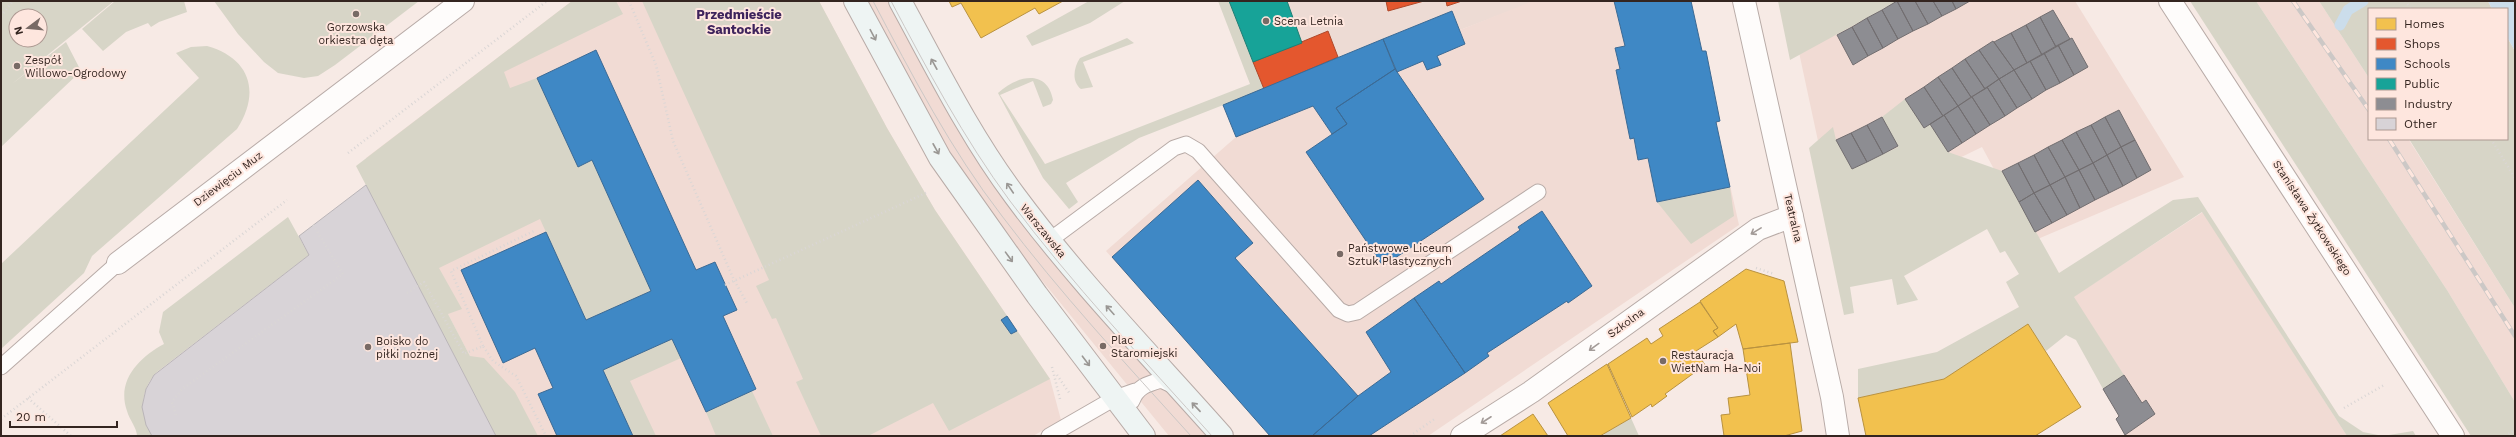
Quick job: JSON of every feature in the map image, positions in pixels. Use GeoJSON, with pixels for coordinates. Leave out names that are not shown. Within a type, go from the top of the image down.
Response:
{"type":"FeatureCollection","features":[{"type":"Feature","properties":{"kind":"main road"},"geometry":{"type":"LineString","coordinates":[[855,1],[940,158],[1028,283],[1138,428]]}},
{"type":"Feature","properties":{"kind":"main road","name":"Warszawska"},"geometry":{"type":"LineString","coordinates":[[900,1],[953,98],[1014,195],[1050,240],[1222,436]]}},
{"type":"Feature","properties":{"kind":"street","name":"Dziewięciu Muz"},"geometry":{"type":"LineString","coordinates":[[118,263],[463,1]]}},
{"type":"Feature","properties":{"kind":"street","name":"Teatralna"},"geometry":{"type":"LineString","coordinates":[[1744,1],[1792,216],[1838,436]]}},
{"type":"Feature","properties":{"kind":"street","name":"Stanisława Żytkowskiego"},"geometry":{"type":"LineString","coordinates":[[2170,1],[2453,436]]}},
{"type":"Feature","properties":{"kind":"street","name":"Szkolna"},"geometry":{"type":"LineString","coordinates":[[1462,436],[1531,392],[1758,229],[1792,216]]}},
{"type":"Feature","properties":{"kind":"lane"},"geometry":{"type":"LineString","coordinates":[[1050,240],[1174,148],[1186,144],[1198,151],[1339,310],[1348,314],[1357,312],[1538,192]]}},
{"type":"Feature","properties":{"kind":"lane","name":"Dziewięciu Muz"},"geometry":{"type":"LineString","coordinates":[[1,367],[118,263]]}},
{"type":"Feature","properties":{"kind":"lane"},"geometry":{"type":"LineString","coordinates":[[1049,436],[1115,398],[1135,392],[1145,385],[1160,380],[1179,388]]}},
{"type":"Feature","properties":{"kind":"lane"},"geometry":{"type":"LineString","coordinates":[[1135,392],[1132,402],[1138,428]]}},
{"type":"Feature","properties":{"kind":"path"},"geometry":{"type":"LineString","coordinates":[[1,16],[13,1]]}},
{"type":"Feature","properties":{"kind":"path"},"geometry":{"type":"LineString","coordinates":[[348,153],[547,1]]}},
{"type":"Feature","properties":{"kind":"path"},"geometry":{"type":"LineString","coordinates":[[629,1],[656,65],[673,141],[734,280],[748,305]]}},
{"type":"Feature","properties":{"kind":"path"},"geometry":{"type":"LineString","coordinates":[[2492,140],[2515,178]]}},
{"type":"Feature","properties":{"kind":"path"},"geometry":{"type":"LineString","coordinates":[[725,285],[932,190]]}},
{"type":"Feature","properties":{"kind":"path"},"geometry":{"type":"LineString","coordinates":[[1,419],[287,200]]}},
{"type":"Feature","properties":{"kind":"path"},"geometry":{"type":"LineString","coordinates":[[176,415],[172,402],[182,389],[343,274],[313,225]]}},
{"type":"Feature","properties":{"kind":"path"},"geometry":{"type":"LineString","coordinates":[[536,230],[451,271],[483,346],[493,361],[516,376],[546,436]]}},
{"type":"Feature","properties":{"kind":"path"},"geometry":{"type":"LineString","coordinates":[[1753,267],[1781,276]]}},
{"type":"Feature","properties":{"kind":"path"},"geometry":{"type":"LineString","coordinates":[[407,293],[424,282],[464,354],[483,346]]}},
{"type":"Feature","properties":{"kind":"path"},"geometry":{"type":"LineString","coordinates":[[2344,408],[2391,381]]}},
{"type":"Feature","properties":{"kind":"path"},"geometry":{"type":"LineString","coordinates":[[28,398],[71,436]]}},
{"type":"Feature","properties":{"kind":"path"},"geometry":{"type":"LineString","coordinates":[[2505,436],[2515,430]]}},
{"type":"Feature","properties":{"kind":"shaded area"},"geometry":{"type":"Polygon","coordinates":[[[1,1],[114,1],[12,84],[66,42],[81,71],[1,147],[1,1]]]}},
{"type":"Feature","properties":{"kind":"shaded area"},"geometry":{"type":"Polygon","coordinates":[[[115,1],[184,1],[187,12],[159,22],[151,27],[148,23],[126,32],[103,51],[82,29],[115,1]]]}},
{"type":"Feature","properties":{"kind":"shaded area"},"geometry":{"type":"Polygon","coordinates":[[[214,1],[419,1],[335,65],[318,76],[304,78],[278,73],[264,62],[238,34],[214,1]]]}},
{"type":"Feature","properties":{"kind":"shaded area"},"geometry":{"type":"Polygon","coordinates":[[[572,1],[819,1],[887,128],[935,210],[1050,379],[1061,420],[1033,436],[512,436],[366,158],[572,1]]]}},
{"type":"Feature","properties":{"kind":"shaded area"},"geometry":{"type":"Polygon","coordinates":[[[572,1],[616,1],[623,14],[504,72],[510,88],[537,78],[578,167],[592,160],[651,291],[586,320],[540,219],[439,268],[462,309],[448,314],[470,356],[484,358],[515,392],[538,436],[496,436],[356,166],[572,1]]]}},
{"type":"Feature","properties":{"kind":"shaded area"},"geometry":{"type":"Polygon","coordinates":[[[642,1],[819,1],[887,128],[935,210],[1050,379],[949,431],[933,403],[868,436],[821,436],[796,382],[803,379],[776,318],[772,319],[756,286],[769,280],[642,1]]]}},
{"type":"Feature","properties":{"kind":"shaded area"},"geometry":{"type":"Polygon","coordinates":[[[865,1],[898,1],[961,115],[1220,436],[1169,436],[1022,256],[986,206],[936,131],[865,1]]]}},
{"type":"Feature","properties":{"kind":"shaded area"},"geometry":{"type":"Polygon","coordinates":[[[1089,1],[1125,1],[1090,23],[1032,46],[1026,36],[1089,1]]]}},
{"type":"Feature","properties":{"kind":"shaded area"},"geometry":{"type":"Polygon","coordinates":[[[1218,1],[1229,1],[1264,89],[1139,138],[1066,183],[1078,202],[1069,209],[1043,178],[998,93],[1013,82],[1030,78],[1038,79],[1050,90],[1053,100],[1051,104],[1043,107],[1033,81],[1000,95],[1045,164],[1250,84],[1218,1]]]}},
{"type":"Feature","properties":{"kind":"shaded area"},"geometry":{"type":"Polygon","coordinates":[[[1229,1],[1536,1],[1460,30],[1452,11],[1338,57],[1328,31],[1302,43],[1229,1]]]}},
{"type":"Feature","properties":{"kind":"shaded area","name":"Państwowe Liceum Sztuk Plastycznych"},"geometry":{"type":"Polygon","coordinates":[[[1533,1],[1691,1],[1701,51],[1706,51],[1720,121],[1716,123],[1739,225],[1428,436],[1270,436],[1106,251],[1236,137],[1313,106],[1332,134],[1347,124],[1336,108],[1395,69],[1397,71],[1423,61],[1427,70],[1441,65],[1437,56],[1465,44],[1460,30],[1533,1]]]}},
{"type":"Feature","properties":{"kind":"shaded area"},"geometry":{"type":"Polygon","coordinates":[[[1778,1],[1898,1],[1790,60],[1778,1]]]}},
{"type":"Feature","properties":{"kind":"shaded area"},"geometry":{"type":"Polygon","coordinates":[[[1788,1],[2075,1],[2184,177],[2033,241],[1982,147],[1863,205],[1833,211],[1788,1]]]}},
{"type":"Feature","properties":{"kind":"shaded area"},"geometry":{"type":"Polygon","coordinates":[[[2190,1],[2256,1],[2447,290],[2515,402],[2515,436],[2471,436],[2190,1]]]}},
{"type":"Feature","properties":{"kind":"shaded area"},"geometry":{"type":"Polygon","coordinates":[[[2256,1],[2319,1],[2368,76],[2368,140],[2409,140],[2515,308],[2515,402],[2447,290],[2256,1]]]}},
{"type":"Feature","properties":{"kind":"shaded area"},"geometry":{"type":"Polygon","coordinates":[[[2319,1],[2488,1],[2492,8],[2368,8],[2368,76],[2319,1]]]}},
{"type":"Feature","properties":{"kind":"shaded area"},"geometry":{"type":"Polygon","coordinates":[[[1127,38],[1134,43],[1083,62],[1093,87],[1081,89],[1076,82],[1074,74],[1080,58],[1127,38]]]}},
{"type":"Feature","properties":{"kind":"shaded area"},"geometry":{"type":"Polygon","coordinates":[[[2508,39],[2515,51],[2515,308],[2410,140],[2508,140],[2508,39]]]}},
{"type":"Feature","properties":{"kind":"shaded area"},"geometry":{"type":"Polygon","coordinates":[[[207,46],[222,51],[233,59],[242,68],[247,78],[249,90],[248,102],[244,115],[237,129],[92,256],[84,273],[1,349],[1,264],[199,78],[176,53],[191,47],[207,46]]]}},
{"type":"Feature","properties":{"kind":"shaded area"},"geometry":{"type":"Polygon","coordinates":[[[1905,99],[1924,128],[1930,124],[1948,152],[2002,171],[2059,273],[2173,200],[2198,197],[2339,416],[2363,432],[2383,436],[2347,436],[2202,212],[2074,297],[2124,375],[2103,389],[2076,340],[2066,335],[2046,351],[2028,325],[1944,379],[1858,398],[1858,369],[1937,352],[2019,307],[2006,282],[2019,274],[2005,251],[2000,253],[1987,229],[1904,276],[1918,300],[1897,305],[1892,279],[1850,287],[1854,313],[1844,315],[1809,148],[1833,127],[1836,140],[1852,169],[1898,147],[1882,117],[1905,99]]]}},
{"type":"Feature","properties":{"kind":"shaded area"},"geometry":{"type":"Polygon","coordinates":[[[1730,187],[1734,216],[1691,244],[1657,202],[1730,187]]]}},
{"type":"Feature","properties":{"kind":"shaded area"},"geometry":{"type":"Polygon","coordinates":[[[2203,212],[2347,436],[2123,436],[2155,414],[2146,401],[2142,403],[2073,297],[2203,212]]]}},
{"type":"Feature","properties":{"kind":"shaded area"},"geometry":{"type":"Polygon","coordinates":[[[288,217],[309,255],[157,372],[147,387],[143,403],[145,419],[152,436],[137,436],[124,400],[125,389],[132,371],[155,349],[164,344],[159,332],[163,312],[288,217]]]}},
{"type":"Feature","properties":{"kind":"shaded area"},"geometry":{"type":"Polygon","coordinates":[[[672,339],[681,358],[630,381],[656,436],[633,436],[603,370],[672,339]]]}},
{"type":"Feature","properties":{"kind":"shaded area"},"geometry":{"type":"Polygon","coordinates":[[[752,391],[773,436],[716,436],[706,412],[752,391]]]}},
{"type":"Feature","properties":{"kind":"shaded area"},"geometry":{"type":"Polygon","coordinates":[[[1631,418],[1639,436],[1605,436],[1604,434],[1631,418]]]}},
{"type":"Feature","properties":{"kind":"shaded area"},"geometry":{"type":"Polygon","coordinates":[[[2413,431],[2416,436],[2383,436],[2413,431]]]}},
{"type":"Feature","properties":{"kind":"water"},"geometry":{"type":"Polygon","coordinates":[[[2488,1],[2515,1],[2515,51],[2508,39],[2508,8],[2492,8],[2488,1]]]}},
{"type":"Feature","properties":{"kind":"building: Homes"},"geometry":{"type":"Polygon","coordinates":[[[949,1],[1063,1],[1039,14],[1035,8],[981,38],[961,3],[952,7],[949,1]]]}},
{"type":"Feature","properties":{"kind":"building: Homes"},"geometry":{"type":"Polygon","coordinates":[[[1746,269],[1784,281],[1798,342],[1743,349],[1736,324],[1718,337],[1713,331],[1718,328],[1700,301],[1746,269]]]}},
{"type":"Feature","properties":{"kind":"building: Homes"},"geometry":{"type":"Polygon","coordinates":[[[1700,302],[1718,328],[1713,331],[1718,337],[1696,351],[1705,365],[1665,394],[1667,396],[1652,407],[1651,404],[1632,417],[1608,364],[1647,338],[1651,344],[1663,336],[1659,329],[1700,302]]]}},
{"type":"Feature","properties":{"kind":"building: Homes"},"geometry":{"type":"Polygon","coordinates":[[[2028,324],[2081,407],[2035,436],[1866,436],[1858,398],[1944,379],[2028,324]]]}},
{"type":"Feature","properties":{"kind":"building: Homes"},"geometry":{"type":"Polygon","coordinates":[[[1790,343],[1802,431],[1784,436],[1724,436],[1721,415],[1730,414],[1728,398],[1750,395],[1743,349],[1790,343]]]}},
{"type":"Feature","properties":{"kind":"building: Homes"},"geometry":{"type":"Polygon","coordinates":[[[1607,364],[1631,418],[1600,436],[1568,436],[1548,403],[1607,364]]]}},
{"type":"Feature","properties":{"kind":"building: Homes"},"geometry":{"type":"Polygon","coordinates":[[[1533,414],[1548,436],[1500,436],[1533,414]]]}},
{"type":"Feature","properties":{"kind":"building: Shops"},"geometry":{"type":"Polygon","coordinates":[[[1386,1],[1424,1],[1388,11],[1386,1]]]}},
{"type":"Feature","properties":{"kind":"building: Shops"},"geometry":{"type":"Polygon","coordinates":[[[1446,1],[1462,1],[1447,6],[1446,1]]]}},
{"type":"Feature","properties":{"kind":"building: Shops"},"geometry":{"type":"Polygon","coordinates":[[[1328,31],[1338,57],[1264,89],[1253,62],[1328,31]]]}},
{"type":"Feature","properties":{"kind":"building: Schools"},"geometry":{"type":"Polygon","coordinates":[[[1614,1],[1691,1],[1702,51],[1706,51],[1720,121],[1716,122],[1730,187],[1657,202],[1648,158],[1638,160],[1634,138],[1630,139],[1616,70],[1620,69],[1615,48],[1625,46],[1614,1]]]}},
{"type":"Feature","properties":{"kind":"building: Schools"},"geometry":{"type":"Polygon","coordinates":[[[1452,11],[1465,44],[1437,56],[1441,65],[1427,70],[1423,61],[1397,72],[1383,39],[1452,11]]]}},
{"type":"Feature","properties":{"kind":"building: Schools"},"geometry":{"type":"Polygon","coordinates":[[[1383,39],[1395,69],[1336,108],[1347,124],[1332,134],[1313,106],[1236,137],[1223,105],[1383,39]]]}},
{"type":"Feature","properties":{"kind":"building: Schools"},"geometry":{"type":"Polygon","coordinates":[[[596,50],[696,270],[715,262],[737,310],[723,316],[756,389],[706,412],[672,339],[603,370],[633,436],[557,436],[538,394],[553,388],[535,348],[503,363],[461,270],[546,232],[586,320],[651,291],[592,160],[578,167],[537,78],[596,50]]]}},
{"type":"Feature","properties":{"kind":"building: Schools"},"geometry":{"type":"Polygon","coordinates":[[[1395,69],[1484,199],[1383,266],[1306,152],[1347,124],[1336,108],[1395,69]]]}},
{"type":"Feature","properties":{"kind":"building: Schools"},"geometry":{"type":"Polygon","coordinates":[[[1198,180],[1253,243],[1235,258],[1358,396],[1312,436],[1270,436],[1112,257],[1198,180]]]}},
{"type":"Feature","properties":{"kind":"building: Schools"},"geometry":{"type":"Polygon","coordinates":[[[1542,211],[1592,286],[1568,303],[1567,301],[1487,353],[1489,356],[1465,373],[1414,298],[1439,281],[1441,284],[1520,230],[1518,227],[1542,211]]]}},
{"type":"Feature","properties":{"kind":"building: Schools"},"geometry":{"type":"Polygon","coordinates":[[[1414,298],[1465,373],[1369,436],[1312,436],[1358,396],[1391,372],[1366,332],[1414,298]]]}},
{"type":"Feature","properties":{"kind":"building: Schools"},"geometry":{"type":"Polygon","coordinates":[[[1007,316],[1017,331],[1011,334],[1001,320],[1007,316]]]}},
{"type":"Feature","properties":{"kind":"building: Public","name":"Scena Letnia"},"geometry":{"type":"Polygon","coordinates":[[[1229,1],[1287,1],[1302,43],[1253,62],[1229,1]]]}},
{"type":"Feature","properties":{"kind":"building: Industry"},"geometry":{"type":"Polygon","coordinates":[[[1897,1],[1915,1],[1928,24],[1913,31],[1897,1]]]}},
{"type":"Feature","properties":{"kind":"building: Industry"},"geometry":{"type":"Polygon","coordinates":[[[1897,1],[1913,31],[1898,39],[1882,10],[1897,1]]]}},
{"type":"Feature","properties":{"kind":"building: Industry"},"geometry":{"type":"Polygon","coordinates":[[[1915,1],[1933,1],[1942,16],[1928,24],[1915,1]]]}},
{"type":"Feature","properties":{"kind":"building: Industry"},"geometry":{"type":"Polygon","coordinates":[[[1933,1],[1952,1],[1956,9],[1942,16],[1933,1]]]}},
{"type":"Feature","properties":{"kind":"building: Industry"},"geometry":{"type":"Polygon","coordinates":[[[1952,1],[1970,1],[1956,9],[1952,1]]]}},
{"type":"Feature","properties":{"kind":"building: Industry"},"geometry":{"type":"Polygon","coordinates":[[[1882,10],[1898,39],[1883,48],[1867,18],[1882,10]]]}},
{"type":"Feature","properties":{"kind":"building: Industry"},"geometry":{"type":"Polygon","coordinates":[[[2053,10],[2070,39],[2056,47],[2040,17],[2053,10]]]}},
{"type":"Feature","properties":{"kind":"building: Industry"},"geometry":{"type":"Polygon","coordinates":[[[2040,17],[2056,47],[2042,55],[2026,25],[2040,17]]]}},
{"type":"Feature","properties":{"kind":"building: Industry"},"geometry":{"type":"Polygon","coordinates":[[[1867,18],[1883,48],[1868,56],[1852,27],[1867,18]]]}},
{"type":"Feature","properties":{"kind":"building: Industry"},"geometry":{"type":"Polygon","coordinates":[[[2026,25],[2042,55],[2027,63],[2011,33],[2026,25]]]}},
{"type":"Feature","properties":{"kind":"building: Industry"},"geometry":{"type":"Polygon","coordinates":[[[1852,27],[1868,56],[1853,65],[1837,35],[1852,27]]]}},
{"type":"Feature","properties":{"kind":"building: Industry"},"geometry":{"type":"Polygon","coordinates":[[[2011,33],[2027,63],[2014,70],[1994,42],[2011,33]]]}},
{"type":"Feature","properties":{"kind":"building: Industry"},"geometry":{"type":"Polygon","coordinates":[[[2072,38],[2088,67],[2074,75],[2058,45],[2072,38]]]}},
{"type":"Feature","properties":{"kind":"building: Industry"},"geometry":{"type":"Polygon","coordinates":[[[1993,41],[2014,70],[1999,79],[1979,50],[1993,41]]]}},
{"type":"Feature","properties":{"kind":"building: Industry"},"geometry":{"type":"Polygon","coordinates":[[[2058,45],[2074,75],[2060,83],[2044,53],[2058,45]]]}},
{"type":"Feature","properties":{"kind":"building: Industry"},"geometry":{"type":"Polygon","coordinates":[[[1979,50],[1999,79],[1985,89],[1965,59],[1979,50]]]}},
{"type":"Feature","properties":{"kind":"building: Industry"},"geometry":{"type":"Polygon","coordinates":[[[2044,53],[2060,83],[2046,90],[2030,61],[2044,53]]]}},
{"type":"Feature","properties":{"kind":"building: Industry"},"geometry":{"type":"Polygon","coordinates":[[[1965,59],[1985,89],[1971,97],[1952,68],[1965,59]]]}},
{"type":"Feature","properties":{"kind":"building: Industry"},"geometry":{"type":"Polygon","coordinates":[[[2030,61],[2046,90],[2032,99],[2014,70],[2030,61]]]}},
{"type":"Feature","properties":{"kind":"building: Industry"},"geometry":{"type":"Polygon","coordinates":[[[1952,68],[1971,97],[1958,106],[1938,77],[1952,68]]]}},
{"type":"Feature","properties":{"kind":"building: Industry"},"geometry":{"type":"Polygon","coordinates":[[[2014,70],[2032,99],[2017,108],[1999,79],[2014,70]]]}},
{"type":"Feature","properties":{"kind":"building: Industry"},"geometry":{"type":"Polygon","coordinates":[[[1938,77],[1958,106],[1943,116],[1924,87],[1938,77]]]}},
{"type":"Feature","properties":{"kind":"building: Industry"},"geometry":{"type":"Polygon","coordinates":[[[1999,79],[2017,108],[2005,116],[1987,87],[1999,79]]]}},
{"type":"Feature","properties":{"kind":"building: Industry"},"geometry":{"type":"Polygon","coordinates":[[[1924,87],[1943,116],[1924,128],[1905,99],[1924,87]]]}},
{"type":"Feature","properties":{"kind":"building: Industry"},"geometry":{"type":"Polygon","coordinates":[[[1987,87],[2005,116],[1990,125],[1972,97],[1987,87]]]}},
{"type":"Feature","properties":{"kind":"building: Industry"},"geometry":{"type":"Polygon","coordinates":[[[1972,97],[1990,125],[1976,134],[1958,106],[1972,97]]]}},
{"type":"Feature","properties":{"kind":"building: Industry"},"geometry":{"type":"Polygon","coordinates":[[[1958,106],[1976,134],[1962,143],[1944,115],[1958,106]]]}},
{"type":"Feature","properties":{"kind":"building: Industry"},"geometry":{"type":"Polygon","coordinates":[[[2119,110],[2135,140],[2121,147],[2105,117],[2119,110]]]}},
{"type":"Feature","properties":{"kind":"building: Industry"},"geometry":{"type":"Polygon","coordinates":[[[1944,115],[1962,143],[1948,152],[1930,124],[1944,115]]]}},
{"type":"Feature","properties":{"kind":"building: Industry"},"geometry":{"type":"Polygon","coordinates":[[[1882,117],[1898,146],[1883,154],[1867,125],[1882,117]]]}},
{"type":"Feature","properties":{"kind":"building: Industry"},"geometry":{"type":"Polygon","coordinates":[[[2105,117],[2121,147],[2107,155],[2091,125],[2105,117]]]}},
{"type":"Feature","properties":{"kind":"building: Industry"},"geometry":{"type":"Polygon","coordinates":[[[1867,125],[1883,154],[1867,162],[1851,133],[1867,125]]]}},
{"type":"Feature","properties":{"kind":"building: Industry"},"geometry":{"type":"Polygon","coordinates":[[[2091,125],[2107,155],[2093,163],[2076,132],[2091,125]]]}},
{"type":"Feature","properties":{"kind":"building: Industry"},"geometry":{"type":"Polygon","coordinates":[[[2076,132],[2093,163],[2079,170],[2062,140],[2076,132]]]}},
{"type":"Feature","properties":{"kind":"building: Industry"},"geometry":{"type":"Polygon","coordinates":[[[1851,133],[1867,162],[1852,169],[1836,140],[1851,133]]]}},
{"type":"Feature","properties":{"kind":"building: Industry"},"geometry":{"type":"Polygon","coordinates":[[[2062,140],[2079,170],[2065,177],[2048,147],[2062,140]]]}},
{"type":"Feature","properties":{"kind":"building: Industry"},"geometry":{"type":"Polygon","coordinates":[[[2135,140],[2151,170],[2137,178],[2121,147],[2135,140]]]}},
{"type":"Feature","properties":{"kind":"building: Industry"},"geometry":{"type":"Polygon","coordinates":[[[2048,147],[2065,177],[2050,185],[2034,155],[2048,147]]]}},
{"type":"Feature","properties":{"kind":"building: Industry"},"geometry":{"type":"Polygon","coordinates":[[[2121,147],[2137,178],[2123,186],[2107,155],[2121,147]]]}},
{"type":"Feature","properties":{"kind":"building: Industry"},"geometry":{"type":"Polygon","coordinates":[[[2034,155],[2050,185],[2034,193],[2018,163],[2034,155]]]}},
{"type":"Feature","properties":{"kind":"building: Industry"},"geometry":{"type":"Polygon","coordinates":[[[2107,155],[2123,186],[2109,193],[2093,163],[2107,155]]]}},
{"type":"Feature","properties":{"kind":"building: Industry"},"geometry":{"type":"Polygon","coordinates":[[[2018,163],[2034,193],[2019,202],[2002,171],[2018,163]]]}},
{"type":"Feature","properties":{"kind":"building: Industry"},"geometry":{"type":"Polygon","coordinates":[[[2093,163],[2109,193],[2095,200],[2079,170],[2093,163]]]}},
{"type":"Feature","properties":{"kind":"building: Industry"},"geometry":{"type":"Polygon","coordinates":[[[2079,170],[2095,200],[2080,208],[2065,177],[2079,170]]]}},
{"type":"Feature","properties":{"kind":"building: Industry"},"geometry":{"type":"Polygon","coordinates":[[[2065,177],[2080,208],[2067,215],[2050,185],[2065,177]]]}},
{"type":"Feature","properties":{"kind":"building: Industry"},"geometry":{"type":"Polygon","coordinates":[[[2050,185],[2067,215],[2052,223],[2034,193],[2050,185]]]}},
{"type":"Feature","properties":{"kind":"building: Industry"},"geometry":{"type":"Polygon","coordinates":[[[2034,193],[2052,223],[2035,232],[2019,202],[2034,193]]]}},
{"type":"Feature","properties":{"kind":"building: Industry"},"geometry":{"type":"Polygon","coordinates":[[[2124,375],[2142,403],[2146,400],[2155,414],[2125,435],[2116,419],[2119,416],[2103,389],[2124,375]]]}},
{"type":"Feature","properties":{"kind":"building: Other"},"geometry":{"type":"Polygon","coordinates":[[[366,185],[496,436],[152,436],[146,425],[142,407],[146,389],[154,375],[309,255],[299,236],[366,185]]]}},
{"type":"Feature","properties":{"kind":"waterway"},"geometry":{"type":"LineString","coordinates":[[2340,25],[2348,10],[2363,1]]}},
{"type":"Feature","properties":{"kind":"tram line"},"geometry":{"type":"LineString","coordinates":[[873,1],[933,112],[983,191],[1047,273],[1191,436]]}},
{"type":"Feature","properties":{"kind":"tram line"},"geometry":{"type":"LineString","coordinates":[[891,1],[932,78],[977,153],[1010,201],[1083,292],[1212,436]]}},
{"type":"Feature","properties":{"kind":"railway"},"geometry":{"type":"LineString","coordinates":[[2293,1],[2368,109]]}},
{"type":"Feature","properties":{"kind":"railway"},"geometry":{"type":"LineString","coordinates":[[2390,140],[2515,336]]}},
{"type":"Feature","properties":{"kind":"place","name":"Gorzowska orkiestra dęta"},"geometry":{"type":"Point","coordinates":[356,14]}},
{"type":"Feature","properties":{"kind":"place","name":"Scena Letnia"},"geometry":{"type":"Point","coordinates":[1266,21]}},
{"type":"Feature","properties":{"kind":"place","name":"Zespół Willowo-Ogrodowy"},"geometry":{"type":"Point","coordinates":[17,66]}},
{"type":"Feature","properties":{"kind":"place","name":"Państwowe Liceum Sztuk Plastycznych"},"geometry":{"type":"Point","coordinates":[1340,254]}},
{"type":"Feature","properties":{"kind":"place","name":"Plac Staromiejski"},"geometry":{"type":"Point","coordinates":[1103,346]}},
{"type":"Feature","properties":{"kind":"place","name":"Boisko do piłki nożnej"},"geometry":{"type":"Point","coordinates":[368,347]}},
{"type":"Feature","properties":{"kind":"place","name":"Restauracja WietNam Ha-Noi"},"geometry":{"type":"Point","coordinates":[1663,361]}},
{"type":"Feature","properties":{"kind":"district","name":"Przedmieście Santockie"},"geometry":{"type":"Point","coordinates":[739,22]}}]}
